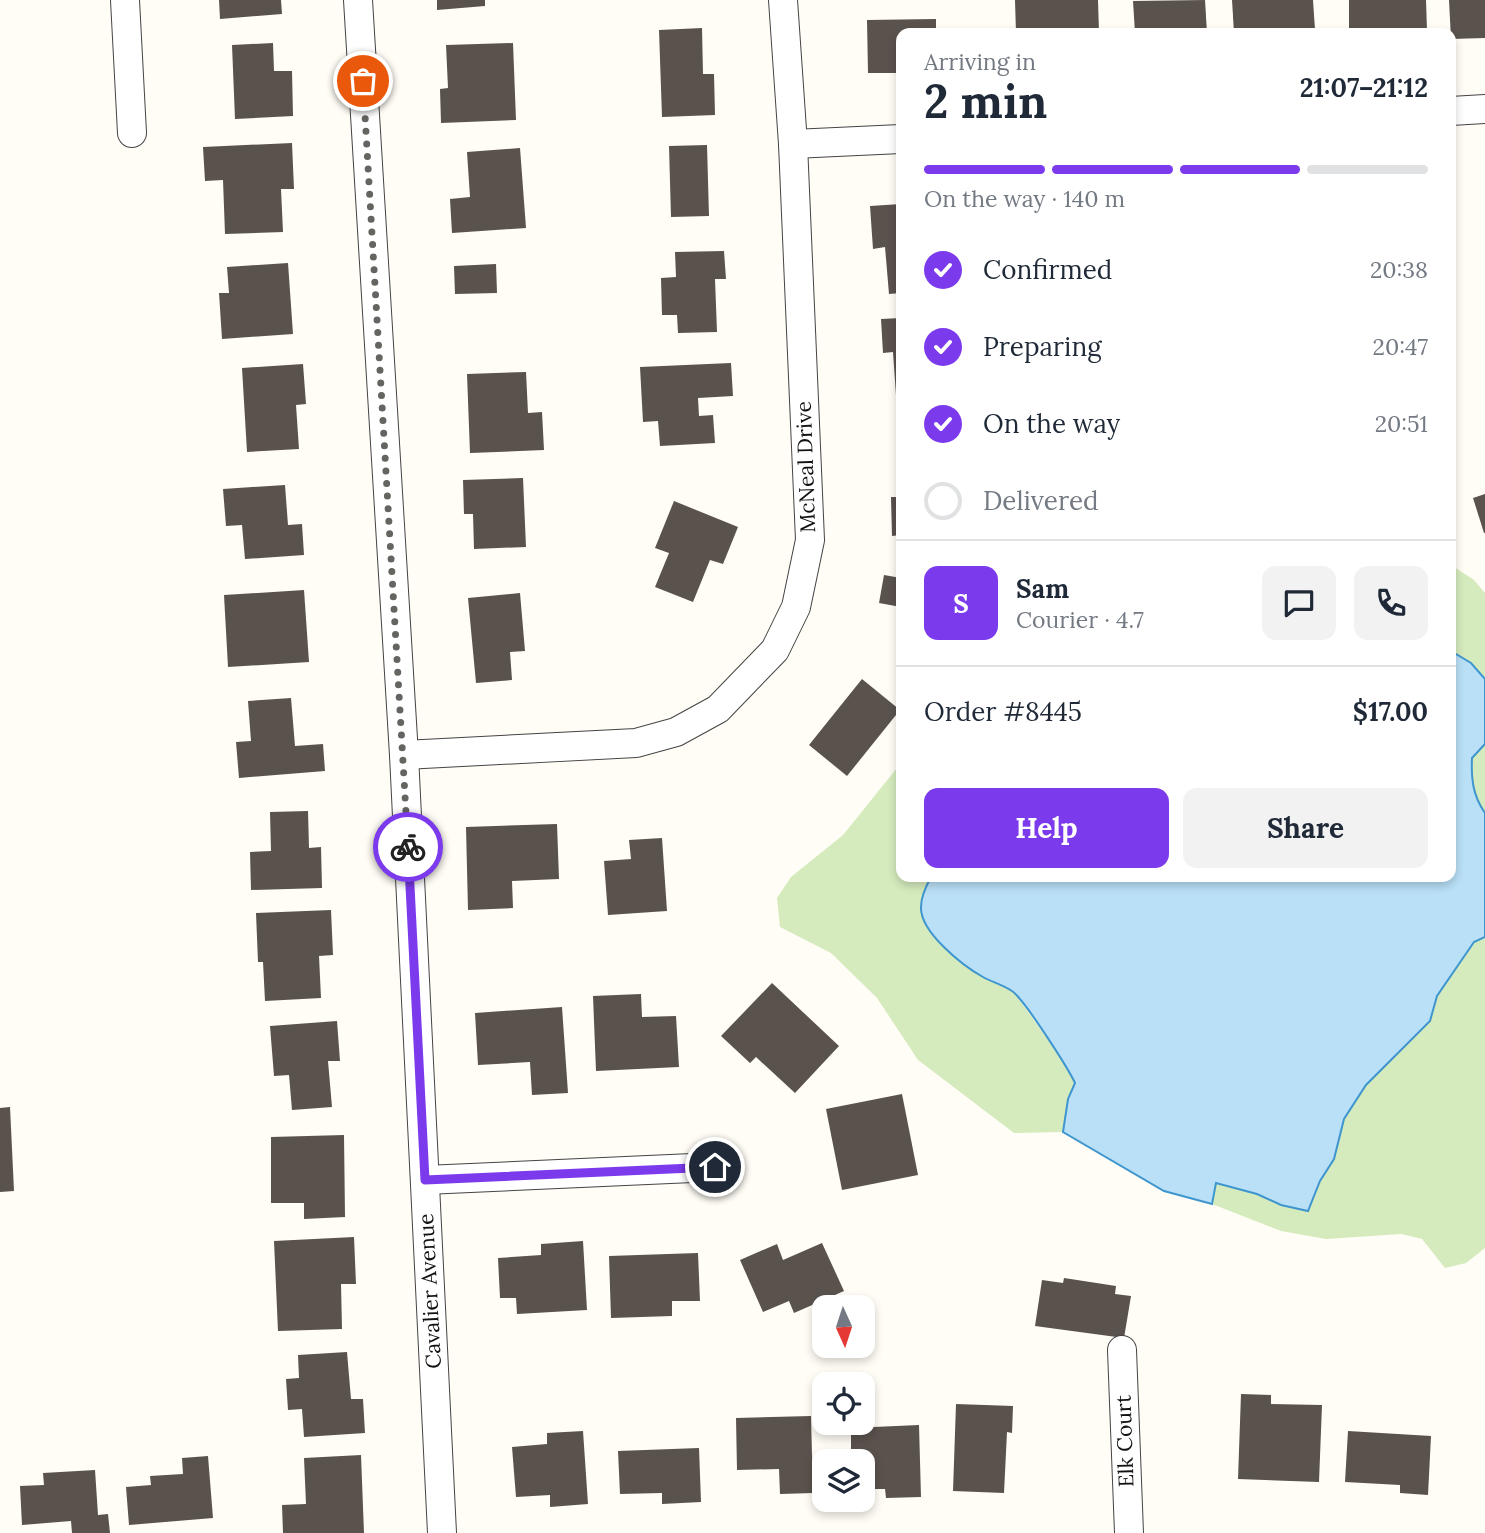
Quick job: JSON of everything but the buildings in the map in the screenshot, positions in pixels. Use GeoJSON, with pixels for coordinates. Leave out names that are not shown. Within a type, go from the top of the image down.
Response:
{"type":"FeatureCollection","features":[{"type":"Feature","properties":{"kind":"street"},"geometry":{"type":"LineString","coordinates":[[125,0],[132,134]]}},
{"type":"Feature","properties":{"kind":"street","name":"Cavalier Avenue"},"geometry":{"type":"LineString","coordinates":[[358,0],[404,755],[442,1533]]}},
{"type":"Feature","properties":{"kind":"street","name":"McNeal Drive"},"geometry":{"type":"LineString","coordinates":[[404,755],[636,743],[676,732],[718,709],[775,650],[796,607],[810,540],[793,144],[783,0]]}},
{"type":"Feature","properties":{"kind":"street"},"geometry":{"type":"LineString","coordinates":[[1456,111],[1485,109]]}},
{"type":"Feature","properties":{"kind":"street"},"geometry":{"type":"LineString","coordinates":[[793,144],[896,139]]}},
{"type":"Feature","properties":{"kind":"street"},"geometry":{"type":"LineString","coordinates":[[425,1180],[715,1167]]}},
{"type":"Feature","properties":{"kind":"street","name":"Elk Court"},"geometry":{"type":"LineString","coordinates":[[1122,1350],[1129,1533]]}},
{"type":"Feature","properties":{"kind":"green space"},"geometry":{"type":"Polygon","coordinates":[[[1456,568],[1474,580],[1485,593],[1485,679],[1471,663],[1456,654],[1456,568]]]}},
{"type":"Feature","properties":{"kind":"green space"},"geometry":{"type":"Polygon","coordinates":[[[1485,744],[1485,813],[1475,794],[1472,758],[1485,744]]]}},
{"type":"Feature","properties":{"kind":"green space"},"geometry":{"type":"Polygon","coordinates":[[[896,769],[896,882],[928,882],[925,888],[981,976],[1014,992],[1068,1068],[1075,1083],[1068,1099],[1063,1132],[1014,1133],[918,1060],[877,998],[831,953],[780,927],[777,898],[791,877],[843,835],[896,769]]]}},
{"type":"Feature","properties":{"kind":"green space"},"geometry":{"type":"Polygon","coordinates":[[[1485,937],[1485,1248],[1466,1263],[1445,1268],[1422,1239],[1401,1234],[1326,1239],[1281,1231],[1212,1204],[1216,1183],[1257,1194],[1314,1199],[1320,1181],[1334,1159],[1344,1119],[1366,1085],[1430,1021],[1437,996],[1474,941],[1485,937]]]}},
{"type":"Feature","properties":{"kind":"water"},"geometry":{"type":"Polygon","coordinates":[[[1456,654],[1471,663],[1485,679],[1485,744],[1472,758],[1472,766],[1475,794],[1485,813],[1485,937],[1474,942],[1437,996],[1430,1021],[1366,1085],[1344,1119],[1334,1159],[1320,1181],[1308,1211],[1281,1205],[1257,1194],[1216,1183],[1212,1204],[1164,1191],[1063,1132],[1068,1099],[1075,1083],[1064,1063],[1012,991],[965,965],[935,937],[923,917],[921,903],[928,882],[1456,882],[1456,654]]]}},
{"type":"Feature","properties":{"kind":"way so far"},"geometry":{"type":"LineString","coordinates":[[363,81],[408,847]]}},
{"type":"Feature","properties":{"kind":"route"},"geometry":{"type":"LineString","coordinates":[[408,847],[425,1180],[715,1167]]}}]}
